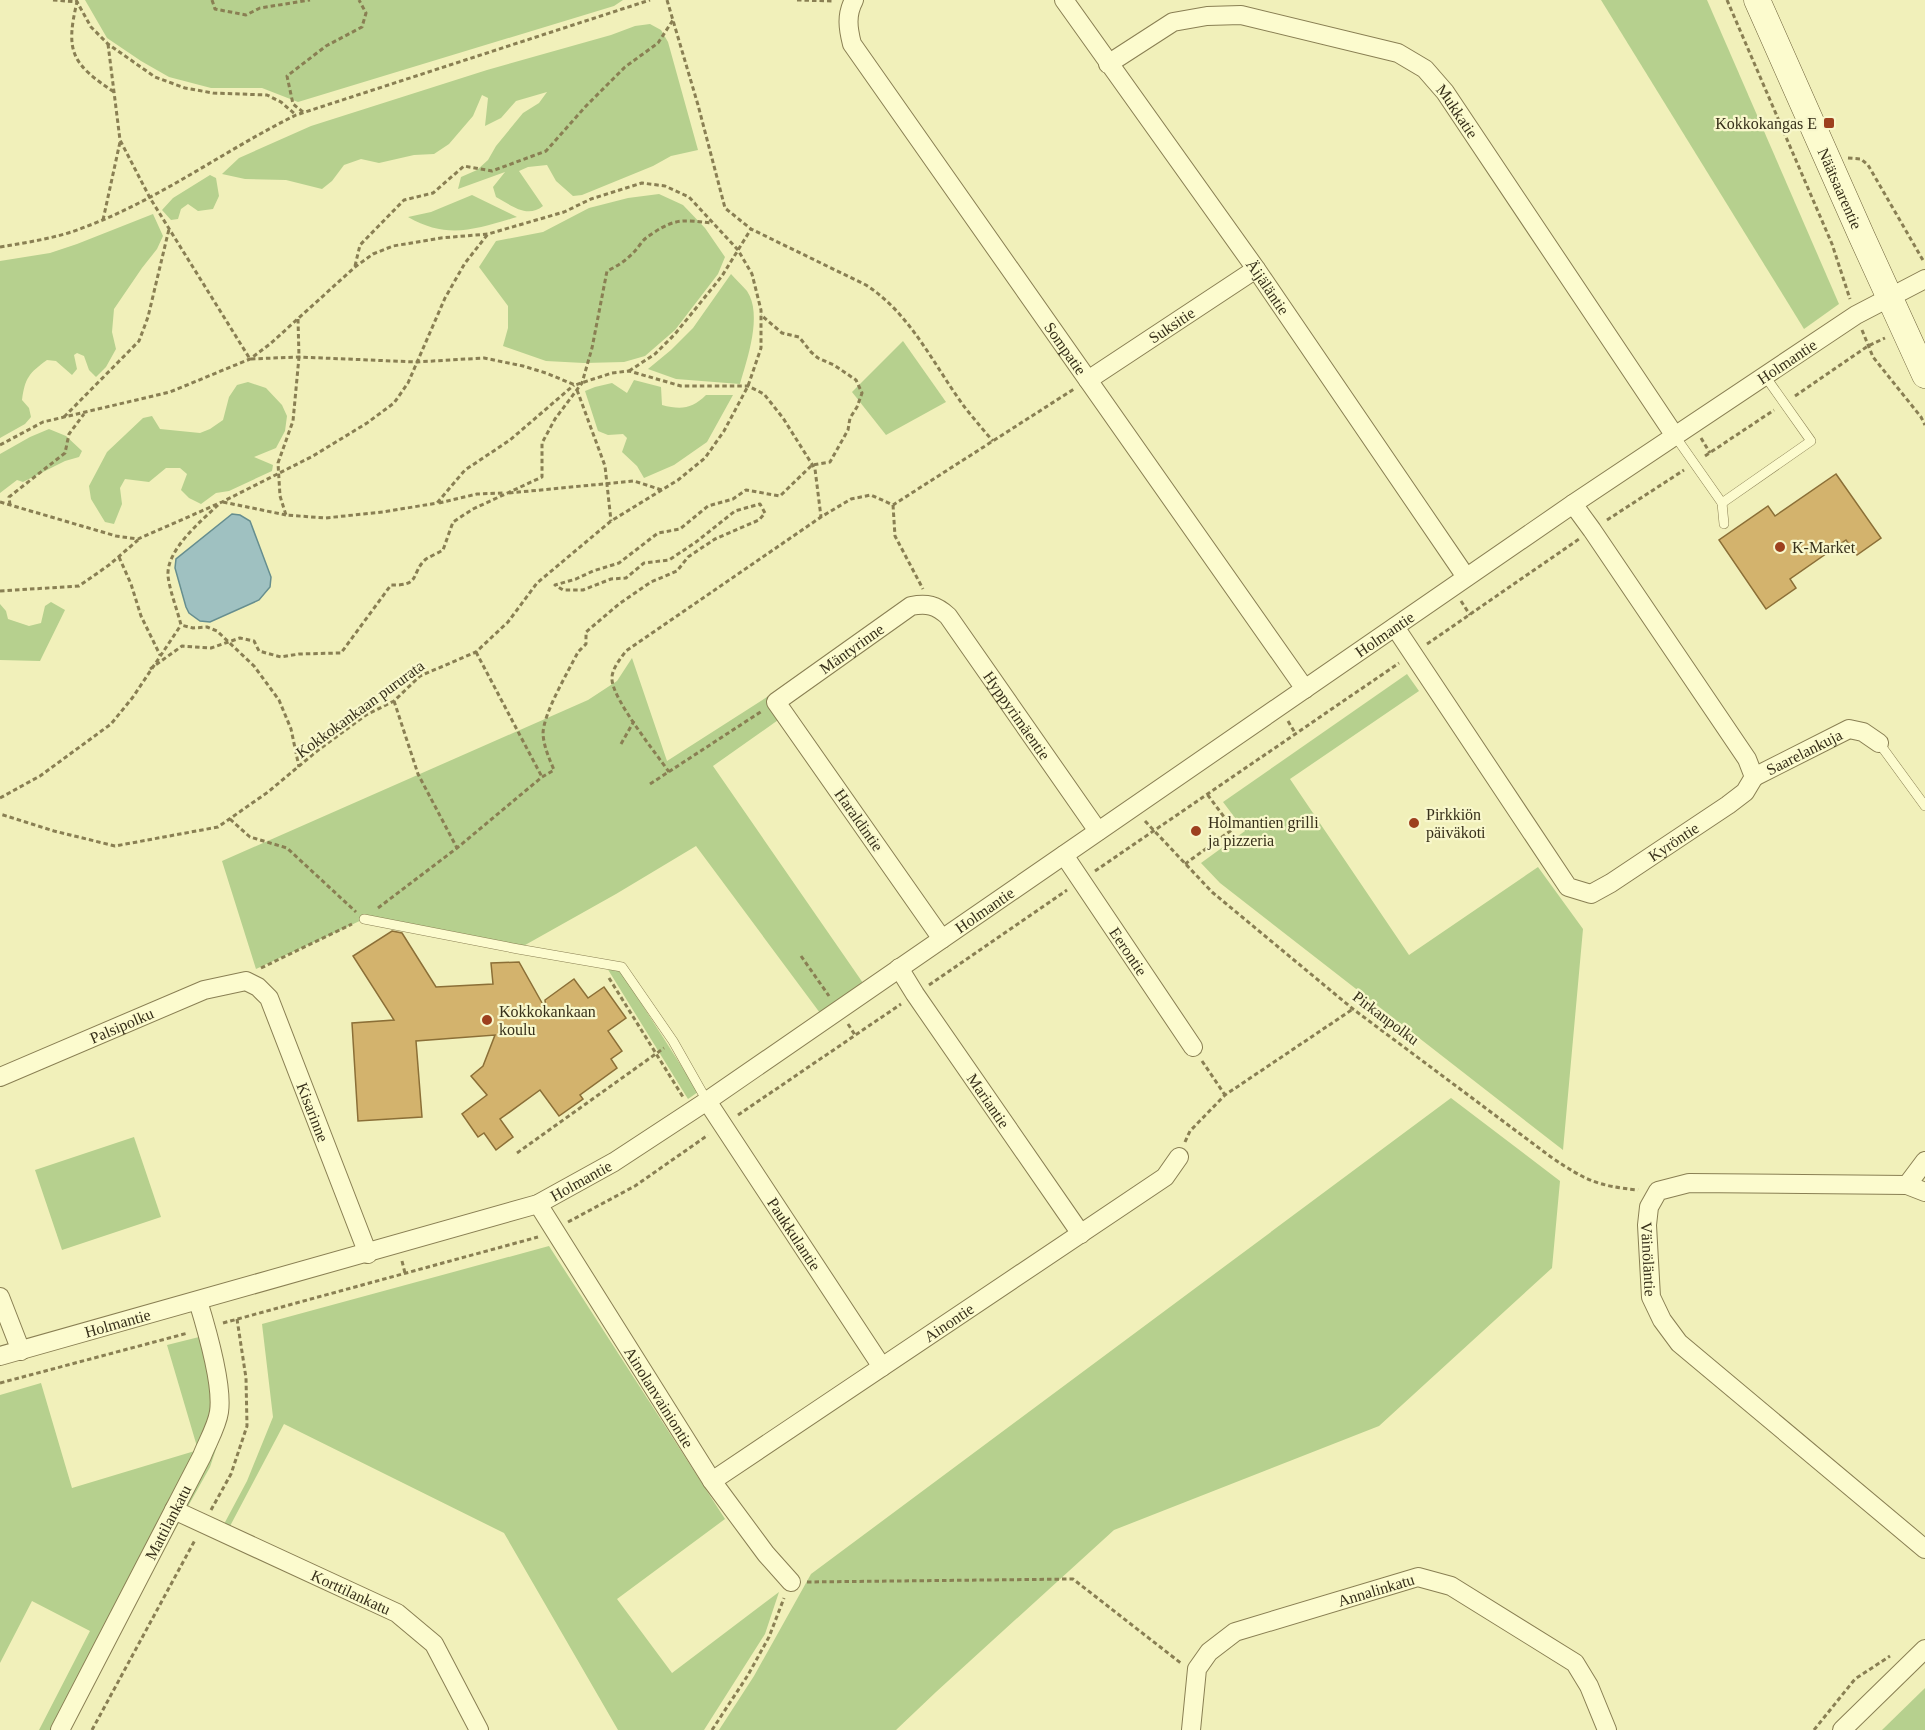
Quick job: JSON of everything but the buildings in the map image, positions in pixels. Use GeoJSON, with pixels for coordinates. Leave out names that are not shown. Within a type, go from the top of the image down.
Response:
{"type":"FeatureCollection","features":[{"type":"Feature","properties":{"kind":"street","name":"Äijäläntie"},"geometry":{"type":"LineString","coordinates":[[1065,0],[1108,64],[1256,269],[1466,577]]}},
{"type":"Feature","properties":{"kind":"street","name":"Näätsaarentie"},"geometry":{"type":"LineString","coordinates":[[1757,0],[1925,375]]}},
{"type":"Feature","properties":{"kind":"street","name":"Sompatie"},"geometry":{"type":"LineString","coordinates":[[853,1],[848,15],[852,44],[1305,689]]}},
{"type":"Feature","properties":{"kind":"street","name":"Mukkatie"},"geometry":{"type":"LineString","coordinates":[[1108,64],[1173,22],[1207,16],[1241,15],[1398,53],[1425,69],[1445,92],[1675,436]]}},
{"type":"Feature","properties":{"kind":"street","name":"Suksitie"},"geometry":{"type":"LineString","coordinates":[[1088,380],[1256,269]]}},
{"type":"Feature","properties":{"kind":"street","name":"Holmantie"},"geometry":{"type":"LineString","coordinates":[[0,1356],[368,1254],[538,1204],[614,1162],[707,1101],[1573,504],[1856,315],[1925,279]]}},
{"type":"Feature","properties":{"kind":"street"},"geometry":{"type":"LineString","coordinates":[[1573,504],[1747,759],[1754,777]]}},
{"type":"Feature","properties":{"kind":"street","name":"Mäntyrinne"},"geometry":{"type":"LineString","coordinates":[[776,702],[911,606],[932,605]]}},
{"type":"Feature","properties":{"kind":"street","name":"Hyppyrimäentie"},"geometry":{"type":"LineString","coordinates":[[932,605],[940,608],[948,616],[1098,831]]}},
{"type":"Feature","properties":{"kind":"street","name":"Kyröntie"},"geometry":{"type":"LineString","coordinates":[[1395,627],[1568,887],[1591,894],[1611,884],[1728,805],[1745,792],[1754,777]]}},
{"type":"Feature","properties":{"kind":"street","name":"Haraldintie"},"geometry":{"type":"LineString","coordinates":[[776,702],[942,939]]}},
{"type":"Feature","properties":{"kind":"street","name":"Saarelankuja"},"geometry":{"type":"LineString","coordinates":[[1754,777],[1849,729],[1863,732],[1879,743]]}},
{"type":"Feature","properties":{"kind":"street","name":"Eerontie"},"geometry":{"type":"LineString","coordinates":[[1064,855],[1193,1047]]}},
{"type":"Feature","properties":{"kind":"street","name":"Mariantie"},"geometry":{"type":"LineString","coordinates":[[899,968],[1081,1233]]}},
{"type":"Feature","properties":{"kind":"street","name":"Palsipolku"},"geometry":{"type":"LineString","coordinates":[[0,1077],[204,990],[246,981]]}},
{"type":"Feature","properties":{"kind":"street","name":"Kisarinne"},"geometry":{"type":"LineString","coordinates":[[246,981],[258,987],[269,998],[368,1254]]}},
{"type":"Feature","properties":{"kind":"street","name":"Paukkulantie"},"geometry":{"type":"LineString","coordinates":[[707,1101],[882,1367]]}},
{"type":"Feature","properties":{"kind":"street","name":"Ainontie"},"geometry":{"type":"LineString","coordinates":[[712,1480],[1165,1177],[1179,1157]]}},
{"type":"Feature","properties":{"kind":"street"},"geometry":{"type":"LineString","coordinates":[[1906,1185],[1925,1161]]}},
{"type":"Feature","properties":{"kind":"street"},"geometry":{"type":"LineString","coordinates":[[1658,1191],[1689,1183],[1906,1185],[1925,1192]]}},
{"type":"Feature","properties":{"kind":"street","name":"Väinöläntie"},"geometry":{"type":"LineString","coordinates":[[1658,1191],[1649,1207],[1647,1225],[1651,1297],[1662,1320],[1679,1343],[1925,1549]]}},
{"type":"Feature","properties":{"kind":"street","name":"Ainolanvainiontie"},"geometry":{"type":"LineString","coordinates":[[538,1204],[712,1480],[766,1554],[790,1582]]}},
{"type":"Feature","properties":{"kind":"street"},"geometry":{"type":"LineString","coordinates":[[0,1297],[21,1351]]}},
{"type":"Feature","properties":{"kind":"street","name":"Mattilankatu"},"geometry":{"type":"LineString","coordinates":[[60,1730],[202,1456],[219,1412],[218,1385],[207,1328],[198,1301]]}},
{"type":"Feature","properties":{"kind":"street","name":"Korttilankatu"},"geometry":{"type":"LineString","coordinates":[[174,1510],[397,1613],[434,1644],[479,1730]]}},
{"type":"Feature","properties":{"kind":"street","name":"Annalinkatu"},"geometry":{"type":"LineString","coordinates":[[1191,1730],[1195,1675],[1209,1652],[1235,1632],[1418,1577],[1451,1586],[1575,1663],[1589,1686],[1606,1730]]}},
{"type":"Feature","properties":{"kind":"street"},"geometry":{"type":"LineString","coordinates":[[1842,1730],[1925,1649]]}},
{"type":"Feature","properties":{"kind":"lane"},"geometry":{"type":"LineString","coordinates":[[1722,503],[1811,441],[1766,376]]}},
{"type":"Feature","properties":{"kind":"lane"},"geometry":{"type":"LineString","coordinates":[[1675,436],[1722,503],[1724,524]]}},
{"type":"Feature","properties":{"kind":"lane","name":"Saarelankuja"},"geometry":{"type":"LineString","coordinates":[[1879,743],[1925,806]]}},
{"type":"Feature","properties":{"kind":"lane"},"geometry":{"type":"LineString","coordinates":[[364,919],[622,967],[673,1041],[707,1101]]}},
{"type":"Feature","properties":{"kind":"path"},"geometry":{"type":"LineString","coordinates":[[53,0],[76,1]]}},
{"type":"Feature","properties":{"kind":"path"},"geometry":{"type":"LineString","coordinates":[[212,0],[215,9],[246,15],[260,8],[310,0]]}},
{"type":"Feature","properties":{"kind":"path"},"geometry":{"type":"LineString","coordinates":[[303,112],[293,104],[287,76],[326,46],[362,27],[366,13],[359,0]]}},
{"type":"Feature","properties":{"kind":"path"},"geometry":{"type":"LineString","coordinates":[[0,247],[47,238],[102,220],[150,198],[264,131],[303,112],[650,0]]}},
{"type":"Feature","properties":{"kind":"path"},"geometry":{"type":"LineString","coordinates":[[667,0],[725,208],[751,229],[880,294],[906,320],[966,409],[993,441]]}},
{"type":"Feature","properties":{"kind":"path"},"geometry":{"type":"LineString","coordinates":[[797,0],[853,1]]}},
{"type":"Feature","properties":{"kind":"path"},"geometry":{"type":"LineString","coordinates":[[1727,0],[1832,244],[1873,357],[1925,425]]}},
{"type":"Feature","properties":{"kind":"path"},"geometry":{"type":"LineString","coordinates":[[76,1],[91,27],[108,44],[170,84],[213,93],[267,95],[281,102],[297,115]]}},
{"type":"Feature","properties":{"kind":"path"},"geometry":{"type":"LineString","coordinates":[[76,1],[71,26],[71,48],[81,66],[114,92]]}},
{"type":"Feature","properties":{"kind":"path"},"geometry":{"type":"LineString","coordinates":[[355,267],[360,245],[404,200],[433,193],[464,166],[492,171],[546,151],[625,67],[658,43],[673,20]]}},
{"type":"Feature","properties":{"kind":"path"},"geometry":{"type":"LineString","coordinates":[[102,220],[120,140],[108,44]]}},
{"type":"Feature","properties":{"kind":"path"},"geometry":{"type":"LineString","coordinates":[[120,140],[150,198],[250,359],[299,357],[416,362],[484,358],[523,366],[574,385],[605,466],[611,521]]}},
{"type":"Feature","properties":{"kind":"path"},"geometry":{"type":"LineString","coordinates":[[1802,176],[1842,158],[1861,159],[1869,165],[1925,265]]}},
{"type":"Feature","properties":{"kind":"path","name":"Kokkokankaan pururata"},"geometry":{"type":"LineString","coordinates":[[0,445],[43,422],[170,392],[250,359],[373,254],[393,246],[441,238],[488,234],[564,212],[591,199],[642,183],[665,186],[689,197],[738,250],[752,274],[761,310],[761,348],[748,386],[724,431],[705,458],[678,480],[611,521],[537,583],[508,622],[476,652],[420,676],[394,701],[366,715],[218,827],[115,846],[54,831],[0,814]]}},
{"type":"Feature","properties":{"kind":"path"},"geometry":{"type":"LineString","coordinates":[[150,669],[182,646],[211,648],[240,638],[254,641],[259,651],[282,657],[300,654],[341,654],[391,585],[404,585],[415,578],[426,560],[443,550],[453,522],[473,509],[542,477],[542,443],[555,419],[582,383],[592,348],[607,272],[622,265],[639,248],[643,240],[668,223],[686,220],[713,223]]}},
{"type":"Feature","properties":{"kind":"path"},"geometry":{"type":"LineString","coordinates":[[62,418],[139,341],[148,317],[169,229]]}},
{"type":"Feature","properties":{"kind":"path"},"geometry":{"type":"LineString","coordinates":[[437,503],[465,470],[510,440],[574,385],[629,371],[655,354],[675,334],[722,276],[751,229]]}},
{"type":"Feature","properties":{"kind":"path"},"geometry":{"type":"LineString","coordinates":[[0,591],[80,586],[138,540],[222,502],[313,456],[367,423],[394,403],[408,383],[445,298],[465,263],[488,234]]}},
{"type":"Feature","properties":{"kind":"path"},"geometry":{"type":"LineString","coordinates":[[246,981],[256,969],[364,919],[457,848],[542,777],[554,770],[546,750],[543,734],[545,719],[578,652],[586,644],[586,632],[619,604],[651,582],[677,571],[688,557],[715,539],[759,520],[765,513],[760,504],[735,512],[669,560],[644,562],[626,578],[611,579],[583,590],[563,590],[555,585],[620,563],[658,533],[680,529],[708,506],[733,499],[746,490],[780,496],[812,465],[830,462],[848,430],[850,418],[862,393],[856,380],[810,352],[799,337],[782,333],[761,315]]}},
{"type":"Feature","properties":{"kind":"path"},"geometry":{"type":"LineString","coordinates":[[286,515],[280,496],[278,463],[293,421],[299,357],[298,318]]}},
{"type":"Feature","properties":{"kind":"path"},"geometry":{"type":"LineString","coordinates":[[629,371],[681,386],[748,386],[764,394],[783,418],[815,469],[821,517]]}},
{"type":"Feature","properties":{"kind":"path"},"geometry":{"type":"LineString","coordinates":[[893,505],[1088,380]]}},
{"type":"Feature","properties":{"kind":"path"},"geometry":{"type":"LineString","coordinates":[[10,505],[9,497],[65,453],[69,434],[84,413]]}},
{"type":"Feature","properties":{"kind":"path"},"geometry":{"type":"LineString","coordinates":[[222,502],[286,515],[326,518],[383,512],[477,494],[607,483],[634,481],[662,490]]}},
{"type":"Feature","properties":{"kind":"path"},"geometry":{"type":"LineString","coordinates":[[669,772],[616,696],[612,678],[618,661],[626,651],[821,517],[851,499],[871,495],[893,505]]}},
{"type":"Feature","properties":{"kind":"path"},"geometry":{"type":"LineString","coordinates":[[0,502],[116,536],[138,540]]}},
{"type":"Feature","properties":{"kind":"path"},"geometry":{"type":"LineString","coordinates":[[0,798],[40,776],[111,724],[133,697],[181,626],[168,573],[172,558],[186,534],[222,502]]}},
{"type":"Feature","properties":{"kind":"path"},"geometry":{"type":"LineString","coordinates":[[893,505],[895,536],[932,605]]}},
{"type":"Feature","properties":{"kind":"path"},"geometry":{"type":"LineString","coordinates":[[119,556],[141,616],[160,655]]}},
{"type":"Feature","properties":{"kind":"path"},"geometry":{"type":"LineString","coordinates":[[181,626],[207,627],[217,631],[254,666],[279,700],[291,729],[300,767]]}},
{"type":"Feature","properties":{"kind":"path"},"geometry":{"type":"LineString","coordinates":[[476,652],[542,777]]}},
{"type":"Feature","properties":{"kind":"path"},"geometry":{"type":"LineString","coordinates":[[394,701],[418,774],[457,848]]}},
{"type":"Feature","properties":{"kind":"path"},"geometry":{"type":"LineString","coordinates":[[650,784],[776,702]]}},
{"type":"Feature","properties":{"kind":"path"},"geometry":{"type":"LineString","coordinates":[[621,744],[634,721]]}},
{"type":"Feature","properties":{"kind":"path"},"geometry":{"type":"LineString","coordinates":[[1185,864],[1233,829],[1208,794]]}},
{"type":"Feature","properties":{"kind":"path","name":"Pirkanpolku"},"geometry":{"type":"LineString","coordinates":[[1133,808],[1212,892],[1353,1009],[1551,1157],[1580,1177],[1607,1187],[1658,1191]]}},
{"type":"Feature","properties":{"kind":"path"},"geometry":{"type":"LineString","coordinates":[[230,819],[250,837],[287,848],[364,919]]}},
{"type":"Feature","properties":{"kind":"path"},"geometry":{"type":"LineString","coordinates":[[801,956],[839,1010]]}},
{"type":"Feature","properties":{"kind":"path"},"geometry":{"type":"LineString","coordinates":[[600,963],[707,1136]]}},
{"type":"Feature","properties":{"kind":"path"},"geometry":{"type":"LineString","coordinates":[[1179,1157],[1190,1131],[1225,1095],[1353,1009]]}},
{"type":"Feature","properties":{"kind":"path"},"geometry":{"type":"LineString","coordinates":[[517,1153],[673,1041]]}},
{"type":"Feature","properties":{"kind":"path"},"geometry":{"type":"LineString","coordinates":[[1193,1047],[1225,1095]]}},
{"type":"Feature","properties":{"kind":"path"},"geometry":{"type":"LineString","coordinates":[[712,1730],[748,1675],[769,1637],[790,1582],[1073,1579],[1195,1675]]}},
{"type":"Feature","properties":{"kind":"path"},"geometry":{"type":"LineString","coordinates":[[1814,1730],[1855,1679],[1899,1651]]}},
{"type":"Feature","properties":{"kind":"green space"},"geometry":{"type":"Polygon","coordinates":[[[85,0],[623,0],[614,6],[298,102],[262,88],[211,88],[169,77],[107,38],[85,0]]]}},
{"type":"Feature","properties":{"kind":"green space"},"geometry":{"type":"Polygon","coordinates":[[[1601,0],[1707,0],[1839,304],[1804,329],[1601,0]]]}},
{"type":"Feature","properties":{"kind":"green space"},"geometry":{"type":"Polygon","coordinates":[[[650,24],[661,30],[668,42],[698,150],[671,156],[653,166],[582,195],[573,196],[556,181],[547,165],[528,167],[519,171],[543,206],[537,210],[525,211],[496,197],[493,187],[505,172],[458,189],[461,177],[477,170],[488,160],[496,146],[523,113],[539,103],[547,92],[516,101],[501,118],[485,126],[488,98],[482,95],[473,116],[449,144],[434,154],[414,155],[379,163],[361,159],[344,165],[332,181],[322,189],[286,180],[245,179],[222,174],[239,158],[311,126],[487,70],[635,26],[650,24]]]}},
{"type":"Feature","properties":{"kind":"green space"},"geometry":{"type":"Polygon","coordinates":[[[210,175],[216,178],[219,196],[213,209],[198,211],[188,204],[181,209],[178,219],[171,220],[162,210],[173,198],[210,175]]]}},
{"type":"Feature","properties":{"kind":"green space"},"geometry":{"type":"Polygon","coordinates":[[[659,194],[683,205],[705,228],[725,257],[718,274],[675,330],[645,356],[624,362],[546,361],[503,346],[508,328],[508,306],[479,267],[496,241],[543,232],[589,208],[628,198],[659,194]]]}},
{"type":"Feature","properties":{"kind":"green space"},"geometry":{"type":"Polygon","coordinates":[[[472,195],[517,217],[475,228],[449,230],[422,224],[408,217],[431,212],[472,195]]]}},
{"type":"Feature","properties":{"kind":"green space"},"geometry":{"type":"Polygon","coordinates":[[[153,214],[163,236],[157,249],[114,309],[112,332],[116,349],[106,367],[96,377],[89,370],[84,356],[77,353],[74,355],[77,369],[72,375],[56,361],[47,360],[26,381],[22,400],[29,408],[31,417],[25,424],[0,438],[0,261],[50,253],[153,214]]]}},
{"type":"Feature","properties":{"kind":"green space"},"geometry":{"type":"Polygon","coordinates":[[[731,274],[747,291],[754,312],[750,350],[740,384],[676,379],[648,369],[693,328],[731,274]]]}},
{"type":"Feature","properties":{"kind":"green space"},"geometry":{"type":"Polygon","coordinates":[[[903,341],[946,402],[886,435],[852,392],[903,341]]]}},
{"type":"Feature","properties":{"kind":"green space"},"geometry":{"type":"Polygon","coordinates":[[[634,380],[661,387],[662,405],[675,408],[691,406],[706,395],[733,395],[707,442],[674,465],[644,478],[637,466],[622,452],[627,438],[623,434],[608,435],[598,431],[585,391],[612,383],[627,393],[634,380]]]}},
{"type":"Feature","properties":{"kind":"green space"},"geometry":{"type":"Polygon","coordinates":[[[248,382],[266,388],[282,405],[287,416],[285,431],[276,448],[254,457],[273,465],[272,471],[229,491],[216,493],[201,504],[189,498],[181,490],[187,474],[180,468],[166,468],[149,482],[125,479],[120,488],[122,504],[114,524],[105,522],[91,499],[89,486],[107,452],[143,418],[152,416],[160,429],[200,433],[210,429],[223,420],[229,397],[237,385],[248,382]]]}},
{"type":"Feature","properties":{"kind":"green space"},"geometry":{"type":"Polygon","coordinates":[[[49,429],[66,436],[82,451],[79,457],[65,461],[23,482],[17,480],[0,493],[0,454],[49,429]]]}},
{"type":"Feature","properties":{"kind":"green space"},"geometry":{"type":"Polygon","coordinates":[[[51,602],[65,610],[40,661],[0,660],[0,604],[6,611],[8,619],[29,626],[41,623],[45,606],[51,602]]]}},
{"type":"Feature","properties":{"kind":"green space"},"geometry":{"type":"Polygon","coordinates":[[[632,658],[667,761],[767,697],[781,718],[713,766],[863,983],[820,1013],[696,846],[518,949],[364,919],[256,969],[222,861],[588,700],[617,681],[632,658]]]}},
{"type":"Feature","properties":{"kind":"green space"},"geometry":{"type":"Polygon","coordinates":[[[1407,674],[1419,691],[1290,779],[1409,955],[1538,867],[1583,929],[1563,1150],[1220,883],[1201,863],[1245,831],[1223,802],[1407,674]]]}},
{"type":"Feature","properties":{"kind":"green space"},"geometry":{"type":"Polygon","coordinates":[[[607,968],[620,970],[698,1092],[688,1099],[607,968]]]}},
{"type":"Feature","properties":{"kind":"green space"},"geometry":{"type":"Polygon","coordinates":[[[1451,1098],[1560,1181],[1552,1268],[1379,1426],[1114,1530],[896,1730],[719,1730],[754,1676],[811,1574],[1451,1098]]]}},
{"type":"Feature","properties":{"kind":"green space"},"geometry":{"type":"Polygon","coordinates":[[[134,1137],[161,1217],[62,1250],[35,1170],[134,1137]]]}},
{"type":"Feature","properties":{"kind":"green space"},"geometry":{"type":"Polygon","coordinates":[[[549,1246],[725,1519],[617,1599],[672,1673],[779,1592],[765,1634],[704,1730],[618,1730],[504,1533],[284,1424],[229,1528],[223,1526],[247,1481],[273,1417],[262,1324],[549,1246]]]}},
{"type":"Feature","properties":{"kind":"green space"},"geometry":{"type":"Polygon","coordinates":[[[215,1333],[223,1428],[210,1467],[63,1730],[39,1730],[90,1631],[32,1601],[0,1663],[0,1395],[41,1383],[72,1488],[198,1450],[167,1345],[215,1333]]]}},
{"type":"Feature","properties":{"kind":"green space"},"geometry":{"type":"Polygon","coordinates":[[[1925,1688],[1925,1730],[1882,1730],[1925,1688]]]}},
{"type":"Feature","properties":{"kind":"water"},"geometry":{"type":"Polygon","coordinates":[[[232,514],[240,515],[250,521],[271,577],[270,587],[259,600],[210,622],[200,621],[189,613],[186,607],[175,568],[176,559],[232,514]]]}},
{"type":"Feature","properties":{"kind":"place","name":"Kokkokangas E"},"geometry":{"type":"Point","coordinates":[1829,123]}},
{"type":"Feature","properties":{"kind":"place","name":"K-Market"},"geometry":{"type":"Point","coordinates":[1780,547]}},
{"type":"Feature","properties":{"kind":"place","name":"Pirkkiön päiväkoti"},"geometry":{"type":"Point","coordinates":[1414,823]}},
{"type":"Feature","properties":{"kind":"place","name":"Holmantien grilli ja pizzeria"},"geometry":{"type":"Point","coordinates":[1196,831]}},
{"type":"Feature","properties":{"kind":"place","name":"Kokkokankaan koulu"},"geometry":{"type":"Point","coordinates":[487,1020]}}]}
